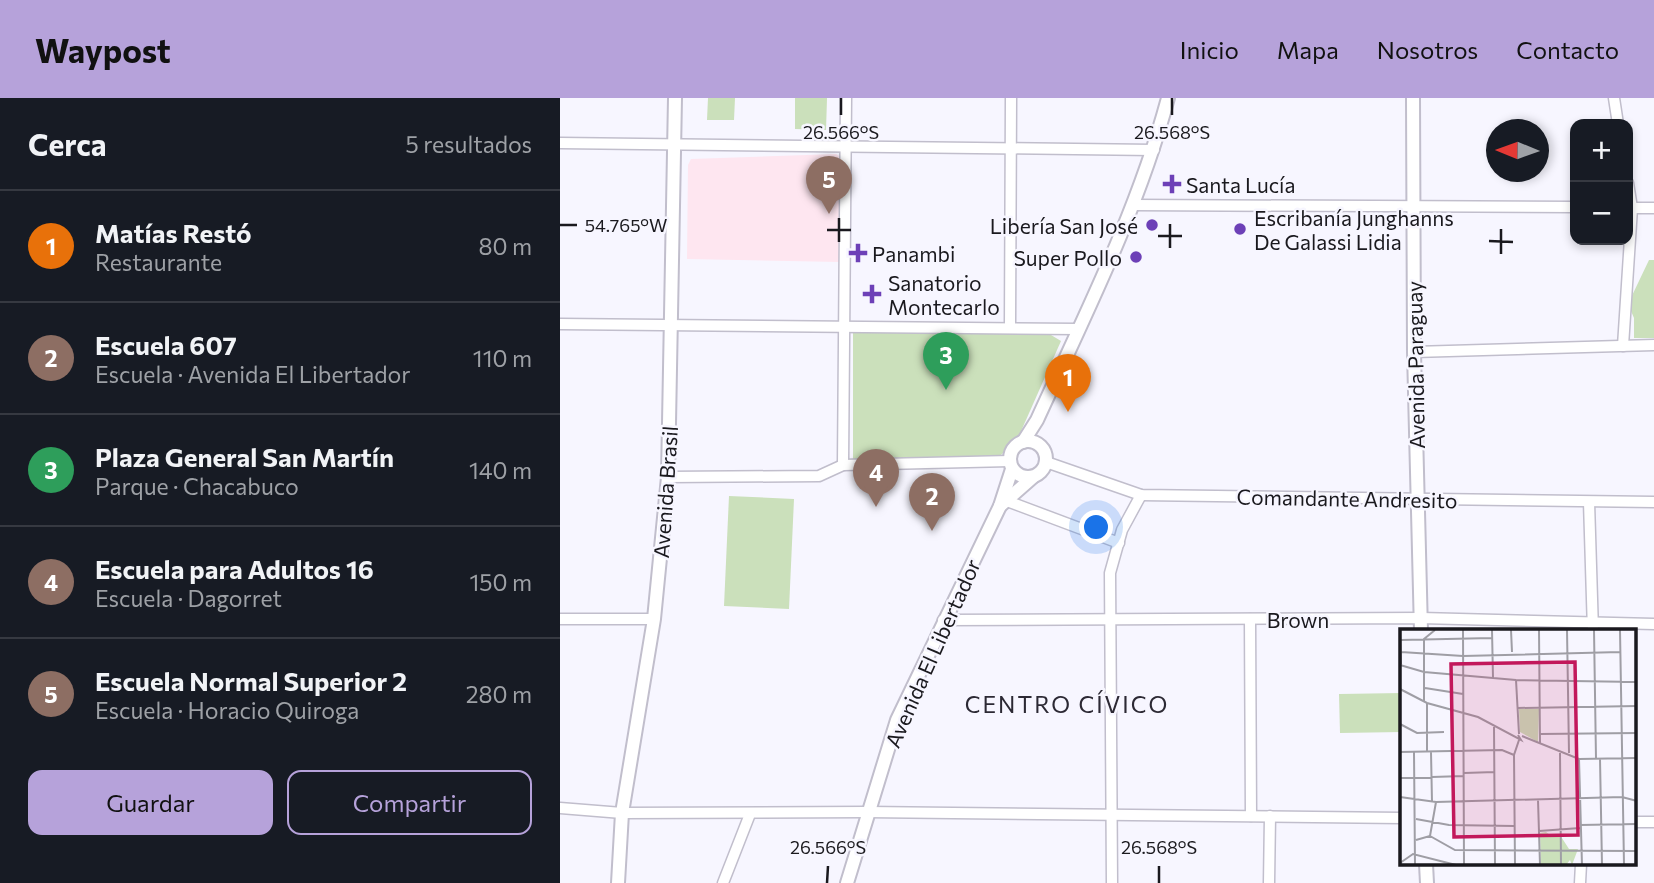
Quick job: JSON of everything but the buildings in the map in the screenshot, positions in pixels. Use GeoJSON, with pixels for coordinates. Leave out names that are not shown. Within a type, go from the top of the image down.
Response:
{"type":"FeatureCollection","features":[{"type":"Feature","properties":{"kind":"main road","name":"Avenida Brasil"},"geometry":{"type":"LineString","coordinates":[[618,883],[622,813],[654,619],[668,477],[673,325],[675,98]]}},
{"type":"Feature","properties":{"kind":"main road"},"geometry":{"type":"LineString","coordinates":[[1023,442],[1038,444],[1044,450],[1046,462],[1041,473],[1034,477],[1018,475],[1011,465],[1016,446],[1023,442],[1037,420],[1133,205],[1154,150],[1168,98]]}},
{"type":"Feature","properties":{"kind":"main road","name":"Avenida Paraguay"},"geometry":{"type":"LineString","coordinates":[[1413,98],[1414,352],[1421,624]]}},
{"type":"Feature","properties":{"kind":"main road"},"geometry":{"type":"LineString","coordinates":[[1037,420],[1038,444]]}},
{"type":"Feature","properties":{"kind":"main road","name":"Avenida El Libertador"},"geometry":{"type":"LineString","coordinates":[[847,883],[897,720],[943,620],[1003,504],[1011,465]]}},
{"type":"Feature","properties":{"kind":"main road","name":"Avenida El Libertador"},"geometry":{"type":"LineString","coordinates":[[1003,504],[1034,477]]}},
{"type":"Feature","properties":{"kind":"street"},"geometry":{"type":"LineString","coordinates":[[843,465],[846,98]]}},
{"type":"Feature","properties":{"kind":"street"},"geometry":{"type":"LineString","coordinates":[[1010,327],[1011,98]]}},
{"type":"Feature","properties":{"kind":"street"},"geometry":{"type":"LineString","coordinates":[[1614,98],[1617,119]]}},
{"type":"Feature","properties":{"kind":"street"},"geometry":{"type":"LineString","coordinates":[[560,144],[1154,150]]}},
{"type":"Feature","properties":{"kind":"street"},"geometry":{"type":"LineString","coordinates":[[1133,205],[1570,207]]}},
{"type":"Feature","properties":{"kind":"street"},"geometry":{"type":"LineString","coordinates":[[1633,208],[1654,208]]}},
{"type":"Feature","properties":{"kind":"street"},"geometry":{"type":"LineString","coordinates":[[1623,346],[1628,245]]}},
{"type":"Feature","properties":{"kind":"street"},"geometry":{"type":"LineString","coordinates":[[560,324],[1078,329]]}},
{"type":"Feature","properties":{"kind":"street"},"geometry":{"type":"LineString","coordinates":[[1414,352],[1654,345]]}},
{"type":"Feature","properties":{"kind":"street","name":"Comandante Andresito"},"geometry":{"type":"LineString","coordinates":[[1046,462],[1141,495],[1654,502]]}},
{"type":"Feature","properties":{"kind":"street"},"geometry":{"type":"LineString","coordinates":[[668,477],[820,477],[843,465],[1011,465]]}},
{"type":"Feature","properties":{"kind":"street"},"geometry":{"type":"LineString","coordinates":[[1112,883],[1110,573],[1122,530],[1141,495]]}},
{"type":"Feature","properties":{"kind":"street"},"geometry":{"type":"LineString","coordinates":[[1589,502],[1593,627]]}},
{"type":"Feature","properties":{"kind":"street"},"geometry":{"type":"LineString","coordinates":[[1003,504],[1119,543]]}},
{"type":"Feature","properties":{"kind":"street"},"geometry":{"type":"LineString","coordinates":[[560,619],[654,619]]}},
{"type":"Feature","properties":{"kind":"street"},"geometry":{"type":"LineString","coordinates":[[1250,619],[1251,816]]}},
{"type":"Feature","properties":{"kind":"street","name":"Brown"},"geometry":{"type":"LineString","coordinates":[[943,620],[1250,619],[1593,627],[1654,624]]}},
{"type":"Feature","properties":{"kind":"street"},"geometry":{"type":"LineString","coordinates":[[560,808],[622,813],[867,812],[1400,818]]}},
{"type":"Feature","properties":{"kind":"street"},"geometry":{"type":"LineString","coordinates":[[723,883],[750,814]]}},
{"type":"Feature","properties":{"kind":"street"},"geometry":{"type":"LineString","coordinates":[[1269,883],[1270,816]]}},
{"type":"Feature","properties":{"kind":"street"},"geometry":{"type":"LineString","coordinates":[[1636,822],[1654,822]]}},
{"type":"Feature","properties":{"kind":"shaded area"},"geometry":{"type":"Polygon","coordinates":[[[836,154],[841,157],[840,262],[687,259],[688,165],[691,159],[836,154]]]}},
{"type":"Feature","properties":{"kind":"green space"},"geometry":{"type":"Polygon","coordinates":[[[708,98],[735,98],[734,120],[707,120],[708,98]]]}},
{"type":"Feature","properties":{"kind":"green space"},"geometry":{"type":"Polygon","coordinates":[[[795,98],[827,98],[826,130],[795,129],[795,98]]]}},
{"type":"Feature","properties":{"kind":"green space"},"geometry":{"type":"Polygon","coordinates":[[[1649,260],[1654,260],[1654,338],[1634,338],[1634,318],[1628,304],[1649,260]]]}},
{"type":"Feature","properties":{"kind":"green space"},"geometry":{"type":"Polygon","coordinates":[[[853,332],[1046,332],[1061,341],[1018,438],[999,457],[853,460],[853,332]]]}},
{"type":"Feature","properties":{"kind":"green space"},"geometry":{"type":"Polygon","coordinates":[[[729,496],[794,499],[789,609],[724,606],[729,496]]]}},
{"type":"Feature","properties":{"kind":"green space"},"geometry":{"type":"Polygon","coordinates":[[[1400,693],[1400,732],[1340,733],[1339,694],[1400,693]]]}},
{"type":"Feature","properties":{"kind":"place","name":"Santa Lucía"},"geometry":{"type":"Point","coordinates":[1172,184]}},
{"type":"Feature","properties":{"kind":"place","name":"Escuela Normal Superior 2"},"geometry":{"type":"Point","coordinates":[829,214]}},
{"type":"Feature","properties":{"kind":"place","name":"Libería San José"},"geometry":{"type":"Point","coordinates":[1152,225]}},
{"type":"Feature","properties":{"kind":"place","name":"Escribanía Junghanns De Galassi Lidia"},"geometry":{"type":"Point","coordinates":[1240,229]}},
{"type":"Feature","properties":{"kind":"place","name":"Panambi"},"geometry":{"type":"Point","coordinates":[858,253]}},
{"type":"Feature","properties":{"kind":"place","name":"Super Pollo"},"geometry":{"type":"Point","coordinates":[1136,257]}},
{"type":"Feature","properties":{"kind":"place","name":"Sanatorio Montecarlo"},"geometry":{"type":"Point","coordinates":[872,294]}},
{"type":"Feature","properties":{"kind":"place","name":"Plaza General San Martín"},"geometry":{"type":"Point","coordinates":[946,390]}},
{"type":"Feature","properties":{"kind":"place","name":"Matías Restó"},"geometry":{"type":"Point","coordinates":[1068,412]}},
{"type":"Feature","properties":{"kind":"place","name":"Escuela para Adultos 16"},"geometry":{"type":"Point","coordinates":[876,507]}},
{"type":"Feature","properties":{"kind":"place","name":"Escuela 607"},"geometry":{"type":"Point","coordinates":[932,531]}},
{"type":"Feature","properties":{"kind":"district","name":"CENTRO CÍVICO"},"geometry":{"type":"Point","coordinates":[1067,704]}}]}
